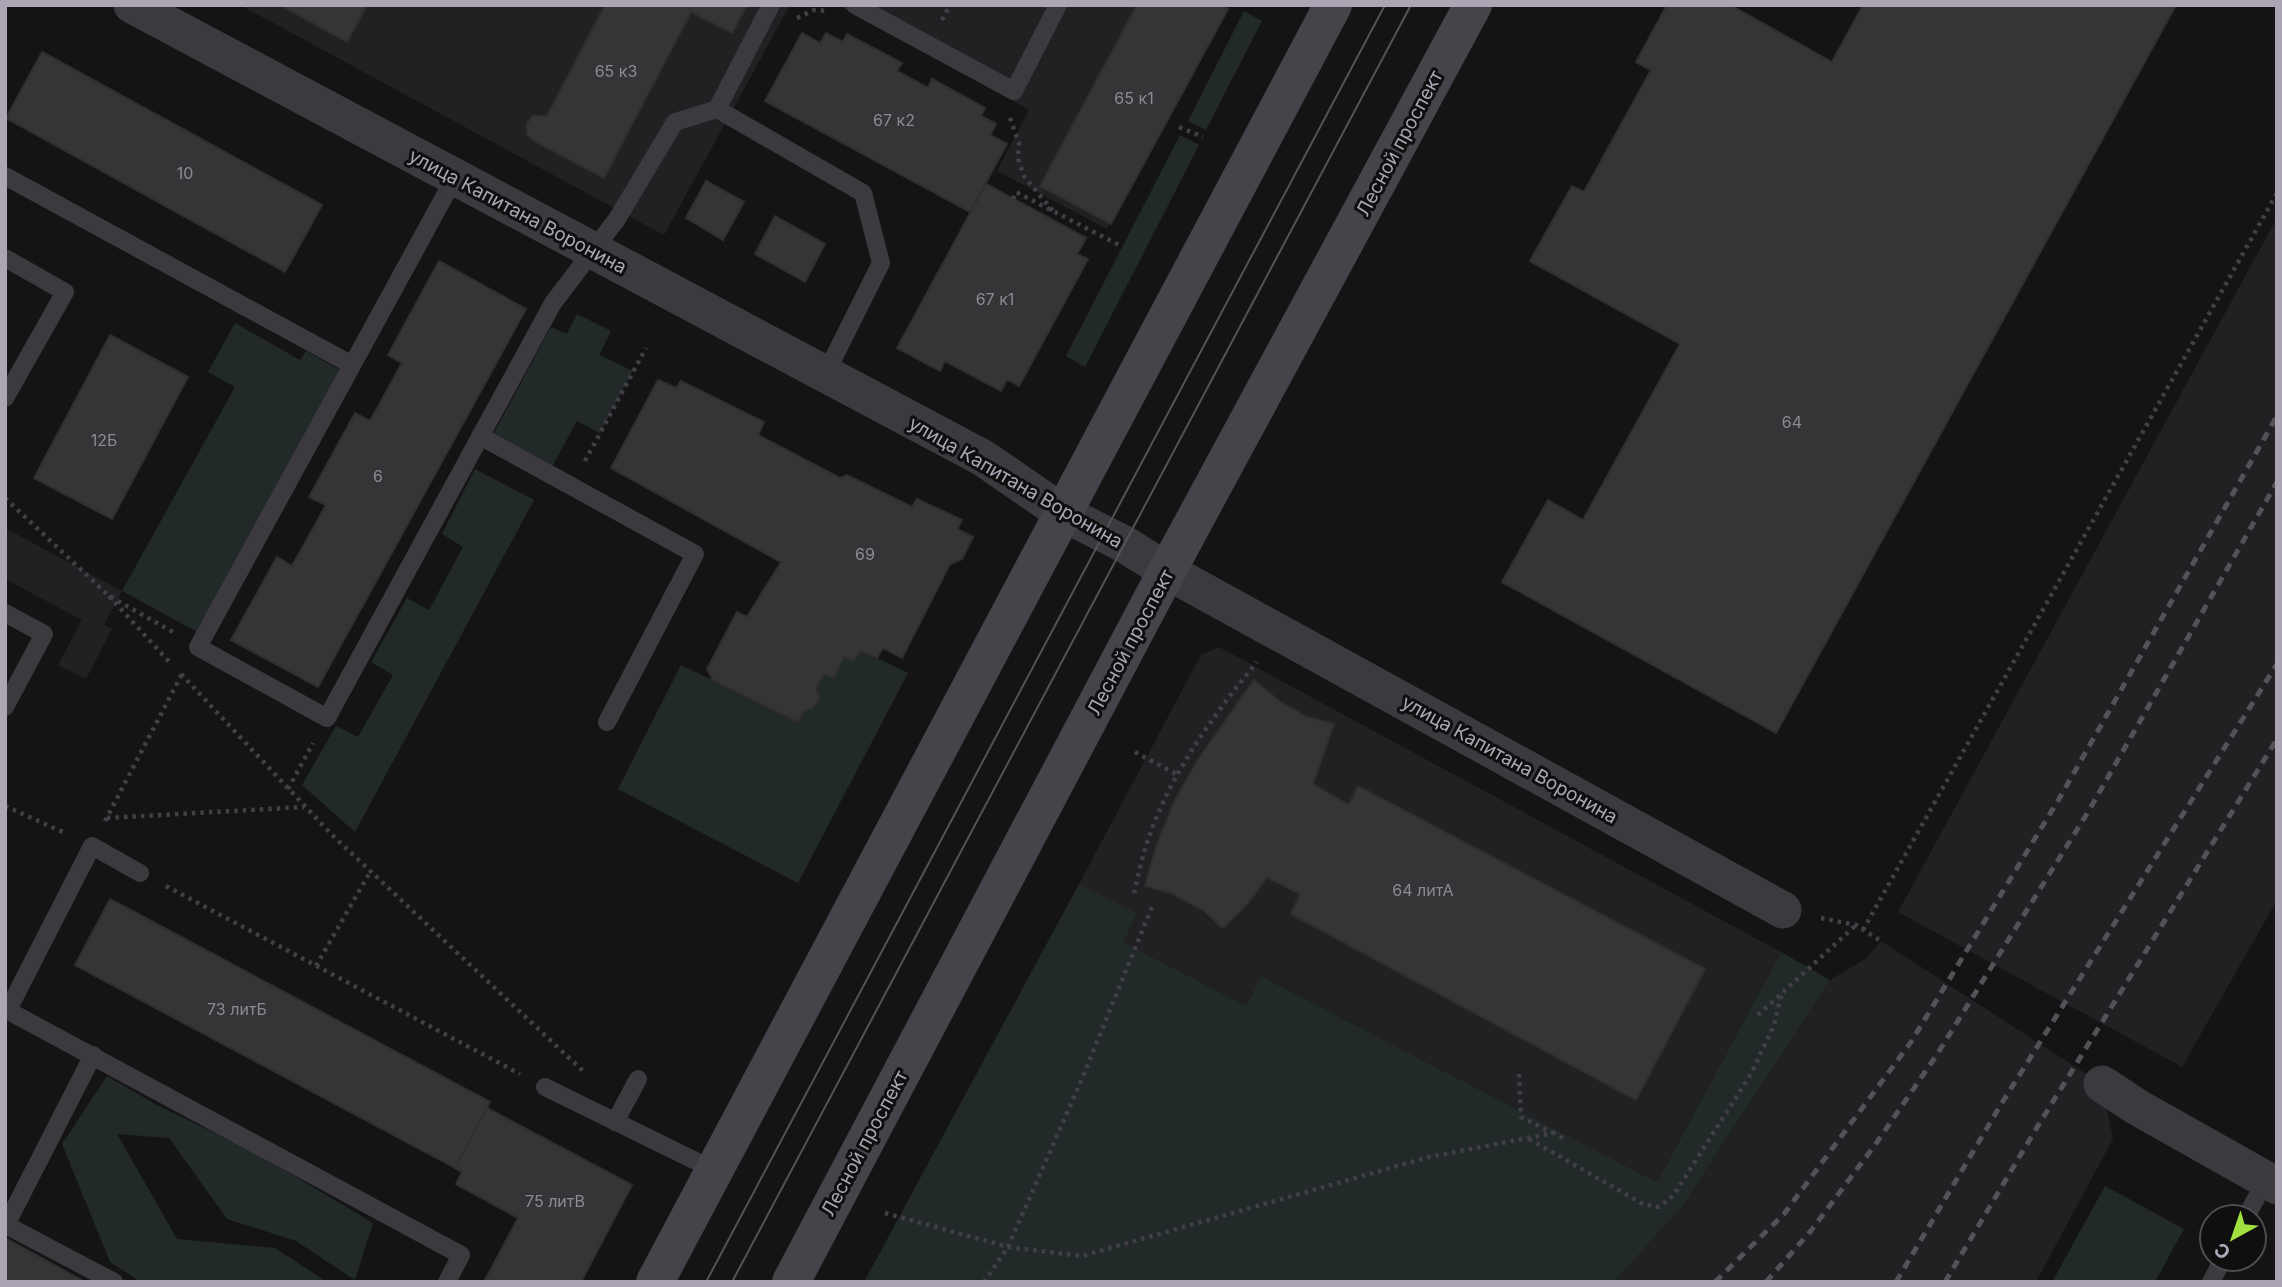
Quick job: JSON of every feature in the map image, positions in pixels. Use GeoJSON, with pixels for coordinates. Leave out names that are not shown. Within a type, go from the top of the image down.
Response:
{"type":"FeatureCollection","features":[{"type":"Feature","properties":{"kind":"main road"},"geometry":{"type":"LineString","coordinates":[[655,1282],[1333,5]]}},
{"type":"Feature","properties":{"kind":"main road","name":"Лесной проспект"},"geometry":{"type":"LineString","coordinates":[[791,1282],[1167,571],[1473,5]]}},
{"type":"Feature","properties":{"kind":"street","name":"улица Капитана Воронина"},"geometry":{"type":"LineString","coordinates":[[132,5],[983,458],[1063,513],[1124,544],[1167,571],[1783,910]]}},
{"type":"Feature","properties":{"kind":"street"},"geometry":{"type":"LineString","coordinates":[[2102,1084],[2137,1107],[2272,1183]]}},
{"type":"Feature","properties":{"kind":"lane"},"geometry":{"type":"LineString","coordinates":[[455,177],[198,647],[327,718],[553,303],[617,219],[674,122],[717,109],[771,5]]}},
{"type":"Feature","properties":{"kind":"lane"},"geometry":{"type":"LineString","coordinates":[[856,5],[1014,91],[1058,5]]}},
{"type":"Feature","properties":{"kind":"lane"},"geometry":{"type":"LineString","coordinates":[[717,109],[863,193],[881,263],[825,375]]}},
{"type":"Feature","properties":{"kind":"lane"},"geometry":{"type":"LineString","coordinates":[[5,176],[352,365]]}},
{"type":"Feature","properties":{"kind":"lane"},"geometry":{"type":"LineString","coordinates":[[5,258],[65,292],[5,398]]}},
{"type":"Feature","properties":{"kind":"lane"},"geometry":{"type":"LineString","coordinates":[[480,436],[695,554],[607,722]]}},
{"type":"Feature","properties":{"kind":"lane"},"geometry":{"type":"LineString","coordinates":[[5,613],[44,634],[5,707]]}},
{"type":"Feature","properties":{"kind":"lane"},"geometry":{"type":"LineString","coordinates":[[140,873],[92,846],[7,1009],[460,1255],[447,1282]]}},
{"type":"Feature","properties":{"kind":"lane"},"geometry":{"type":"LineString","coordinates":[[93,1055],[6,1225],[114,1282]]}},
{"type":"Feature","properties":{"kind":"lane"},"geometry":{"type":"LineString","coordinates":[[619,1115],[638,1079]]}},
{"type":"Feature","properties":{"kind":"lane"},"geometry":{"type":"LineString","coordinates":[[545,1087],[619,1115],[714,1170]]}},
{"type":"Feature","properties":{"kind":"lane"},"geometry":{"type":"LineString","coordinates":[[2257,1203],[2272,1183]]}},
{"type":"Feature","properties":{"kind":"path"},"geometry":{"type":"LineString","coordinates":[[790,26],[800,15],[814,10],[831,11]]}},
{"type":"Feature","properties":{"kind":"path"},"geometry":{"type":"LineString","coordinates":[[1005,111],[1019,144],[1018,159],[1024,176],[1053,211]]}},
{"type":"Feature","properties":{"kind":"path"},"geometry":{"type":"LineString","coordinates":[[1179,127],[1203,138]]}},
{"type":"Feature","properties":{"kind":"path"},"geometry":{"type":"LineString","coordinates":[[1013,199],[1016,192],[1119,245]]}},
{"type":"Feature","properties":{"kind":"path"},"geometry":{"type":"LineString","coordinates":[[1863,930],[2277,193]]}},
{"type":"Feature","properties":{"kind":"path"},"geometry":{"type":"LineString","coordinates":[[571,486],[646,348]]}},
{"type":"Feature","properties":{"kind":"path"},"geometry":{"type":"LineString","coordinates":[[5,498],[108,596],[305,807],[619,1115]]}},
{"type":"Feature","properties":{"kind":"path"},"geometry":{"type":"LineString","coordinates":[[5,806],[92,846],[198,647],[108,596]]}},
{"type":"Feature","properties":{"kind":"path"},"geometry":{"type":"LineString","coordinates":[[1134,893],[1146,845],[1178,775],[1192,748],[1224,702],[1258,662],[1252,657]]}},
{"type":"Feature","properties":{"kind":"path"},"geometry":{"type":"LineString","coordinates":[[288,789],[327,718]]}},
{"type":"Feature","properties":{"kind":"path"},"geometry":{"type":"LineString","coordinates":[[1135,752],[1178,775]]}},
{"type":"Feature","properties":{"kind":"path"},"geometry":{"type":"LineString","coordinates":[[107,818],[305,807]]}},
{"type":"Feature","properties":{"kind":"path"},"geometry":{"type":"LineString","coordinates":[[316,966],[370,872]]}},
{"type":"Feature","properties":{"kind":"path"},"geometry":{"type":"LineString","coordinates":[[140,873],[545,1087]]}},
{"type":"Feature","properties":{"kind":"path"},"geometry":{"type":"LineString","coordinates":[[984,1282],[1008,1247],[1081,1081],[1153,904]]}},
{"type":"Feature","properties":{"kind":"path"},"geometry":{"type":"LineString","coordinates":[[1783,910],[1856,925],[1881,941]]}},
{"type":"Feature","properties":{"kind":"path"},"geometry":{"type":"LineString","coordinates":[[1758,1015],[1856,925]]}},
{"type":"Feature","properties":{"kind":"path"},"geometry":{"type":"LineString","coordinates":[[1528,1138],[1643,1203],[1659,1207],[1673,1196],[1751,1074],[1774,1025],[1782,993]]}},
{"type":"Feature","properties":{"kind":"path"},"geometry":{"type":"LineString","coordinates":[[1519,1074],[1521,1117],[1564,1139]]}},
{"type":"Feature","properties":{"kind":"path"},"geometry":{"type":"LineString","coordinates":[[885,1213],[1008,1247],[1082,1255],[1429,1157],[1554,1133]]}},
{"type":"Feature","properties":{"kind":"shaded area"},"geometry":{"type":"Polygon","coordinates":[[[240,5],[790,5],[664,235],[240,5]]]}},
{"type":"Feature","properties":{"kind":"shaded area"},"geometry":{"type":"Polygon","coordinates":[[[838,5],[1230,5],[1107,229],[997,171],[1029,110],[838,5]]]}},
{"type":"Feature","properties":{"kind":"shaded area"},"geometry":{"type":"Polygon","coordinates":[[[1244,11],[1262,21],[1206,130],[1188,121],[1244,11]]]}},
{"type":"Feature","properties":{"kind":"shaded area"},"geometry":{"type":"Polygon","coordinates":[[[1180,135],[1199,145],[1085,367],[1066,356],[1180,135]]]}},
{"type":"Feature","properties":{"kind":"shaded area"},"geometry":{"type":"Polygon","coordinates":[[[2277,218],[2277,900],[2182,1067],[1898,912],[2277,218]]]}},
{"type":"Feature","properties":{"kind":"shaded area"},"geometry":{"type":"Polygon","coordinates":[[[577,314],[611,331],[599,355],[633,371],[600,433],[577,421],[548,474],[489,442],[551,327],[567,334],[577,314]]]}},
{"type":"Feature","properties":{"kind":"shaded area"},"geometry":{"type":"Polygon","coordinates":[[[235,323],[300,360],[306,351],[342,371],[199,633],[122,591],[235,387],[208,372],[235,323]]]}},
{"type":"Feature","properties":{"kind":"shaded area"},"geometry":{"type":"Polygon","coordinates":[[[475,469],[534,500],[355,832],[302,785],[336,726],[358,737],[393,675],[371,662],[407,598],[429,610],[463,547],[442,534],[475,469]]]}},
{"type":"Feature","properties":{"kind":"shaded area"},"geometry":{"type":"Polygon","coordinates":[[[5,528],[122,591],[104,625],[112,629],[86,679],[58,665],[82,620],[5,579],[5,528]]]}},
{"type":"Feature","properties":{"kind":"shaded area"},"geometry":{"type":"Polygon","coordinates":[[[1219,647],[1781,952],[1657,1182],[1261,976],[1246,1006],[1122,942],[1079,884],[1201,655],[1219,647]]]}},
{"type":"Feature","properties":{"kind":"shaded area"},"geometry":{"type":"Polygon","coordinates":[[[860,650],[908,673],[798,883],[618,789],[681,665],[713,680],[804,711],[813,708],[820,698],[816,689],[824,674],[834,677],[844,657],[854,660],[860,650]]]}},
{"type":"Feature","properties":{"kind":"shaded area"},"geometry":{"type":"Polygon","coordinates":[[[1079,884],[1137,913],[1123,942],[1246,1006],[1261,976],[1657,1182],[1781,952],[1830,980],[1682,1207],[1614,1282],[864,1282],[1079,884]]]}},
{"type":"Feature","properties":{"kind":"shaded area"},"geometry":{"type":"Polygon","coordinates":[[[1881,941],[2102,1084],[2113,1139],[2036,1282],[1614,1282],[1682,1207],[1830,980],[1867,958],[1881,941]]]}},
{"type":"Feature","properties":{"kind":"shaded area"},"geometry":{"type":"Polygon","coordinates":[[[107,1076],[157,1105],[256,1153],[373,1223],[355,1280],[296,1241],[227,1219],[169,1138],[117,1134],[177,1239],[275,1248],[327,1282],[141,1282],[110,1262],[62,1144],[107,1076]]]}},
{"type":"Feature","properties":{"kind":"shaded area"},"geometry":{"type":"Polygon","coordinates":[[[2105,1186],[2184,1229],[2155,1282],[2052,1282],[2105,1186]]]}},
{"type":"Feature","properties":{"kind":"building"},"geometry":{"type":"Polygon","coordinates":[[[280,5],[367,5],[347,42],[280,5]]]}},
{"type":"Feature","properties":{"kind":"building"},"geometry":{"type":"Polygon","coordinates":[[[605,5],[747,5],[732,33],[691,12],[604,178],[534,141],[527,134],[527,123],[533,116],[547,116],[605,5]]]}},
{"type":"Feature","properties":{"kind":"building"},"geometry":{"type":"Polygon","coordinates":[[[1137,5],[1222,5],[1228,9],[1111,224],[1040,186],[1137,5]]]}},
{"type":"Feature","properties":{"kind":"building"},"geometry":{"type":"Polygon","coordinates":[[[1667,5],[1730,5],[1832,62],[1863,5],[2176,5],[1776,733],[1502,582],[1548,500],[1583,520],[1680,344],[1530,261],[1572,186],[1584,192],[1651,70],[1636,62],[1667,5]]]}},
{"type":"Feature","properties":{"kind":"building"},"geometry":{"type":"Polygon","coordinates":[[[802,33],[820,43],[826,33],[843,42],[847,34],[902,63],[897,71],[928,88],[932,79],[985,108],[981,116],[996,124],[990,135],[1007,144],[970,212],[765,101],[802,33]]]}},
{"type":"Feature","properties":{"kind":"building"},"geometry":{"type":"Polygon","coordinates":[[[42,52],[322,205],[285,272],[6,118],[42,52]]]}},
{"type":"Feature","properties":{"kind":"building"},"geometry":{"type":"Polygon","coordinates":[[[706,181],[744,202],[723,240],[686,218],[706,181]]]}},
{"type":"Feature","properties":{"kind":"building"},"geometry":{"type":"Polygon","coordinates":[[[986,184],[1086,238],[1077,254],[1088,259],[1019,386],[1007,379],[1001,391],[945,361],[940,371],[897,348],[986,184]]]}},
{"type":"Feature","properties":{"kind":"building"},"geometry":{"type":"Polygon","coordinates":[[[775,216],[825,244],[805,282],[755,254],[775,216]]]}},
{"type":"Feature","properties":{"kind":"building"},"geometry":{"type":"Polygon","coordinates":[[[439,261],[526,309],[318,687],[231,640],[277,557],[292,566],[326,505],[309,497],[355,413],[370,421],[402,363],[388,355],[439,261]]]}},
{"type":"Feature","properties":{"kind":"building"},"geometry":{"type":"Polygon","coordinates":[[[110,335],[188,377],[112,519],[34,478],[110,335]]]}},
{"type":"Feature","properties":{"kind":"building"},"geometry":{"type":"Polygon","coordinates":[[[658,380],[676,388],[681,381],[764,422],[758,435],[840,478],[847,475],[912,507],[917,499],[962,520],[957,529],[973,537],[962,559],[950,564],[902,658],[883,648],[877,658],[860,650],[854,661],[844,657],[834,678],[824,674],[816,689],[820,697],[813,708],[804,711],[798,722],[713,680],[707,669],[737,612],[747,617],[781,562],[611,468],[658,380]]]}},
{"type":"Feature","properties":{"kind":"building"},"geometry":{"type":"Polygon","coordinates":[[[1254,680],[1279,701],[1307,717],[1334,724],[1313,784],[1349,805],[1358,786],[1705,969],[1636,1100],[1291,914],[1300,894],[1267,877],[1248,903],[1223,928],[1203,910],[1171,893],[1145,886],[1156,847],[1175,800],[1197,761],[1254,680]]]}},
{"type":"Feature","properties":{"kind":"building"},"geometry":{"type":"Polygon","coordinates":[[[110,899],[490,1102],[455,1168],[75,965],[110,899]]]}},
{"type":"Feature","properties":{"kind":"building"},"geometry":{"type":"Polygon","coordinates":[[[487,1108],[632,1185],[581,1282],[484,1282],[518,1218],[456,1184],[462,1172],[455,1168],[487,1108]]]}},
{"type":"Feature","properties":{"kind":"building"},"geometry":{"type":"Polygon","coordinates":[[[5,1238],[85,1282],[5,1282],[5,1238]]]}},
{"type":"Feature","properties":{"kind":"tram line"},"geometry":{"type":"LineString","coordinates":[[706,1282],[1385,5]]}},
{"type":"Feature","properties":{"kind":"tram line"},"geometry":{"type":"LineString","coordinates":[[732,1282],[1411,5]]}},
{"type":"Feature","properties":{"kind":"railway"},"geometry":{"type":"LineString","coordinates":[[1715,1282],[1784,1214],[1911,1042],[2059,799],[2277,416]]}},
{"type":"Feature","properties":{"kind":"railway"},"geometry":{"type":"LineString","coordinates":[[1766,1282],[1810,1232],[1875,1145],[1936,1056],[2088,812],[2277,482]]}},
{"type":"Feature","properties":{"kind":"railway"},"geometry":{"type":"LineString","coordinates":[[1896,1282],[2000,1106],[2277,664]]}},
{"type":"Feature","properties":{"kind":"railway"},"geometry":{"type":"LineString","coordinates":[[1945,1282],[2036,1129],[2277,739]]}}]}
